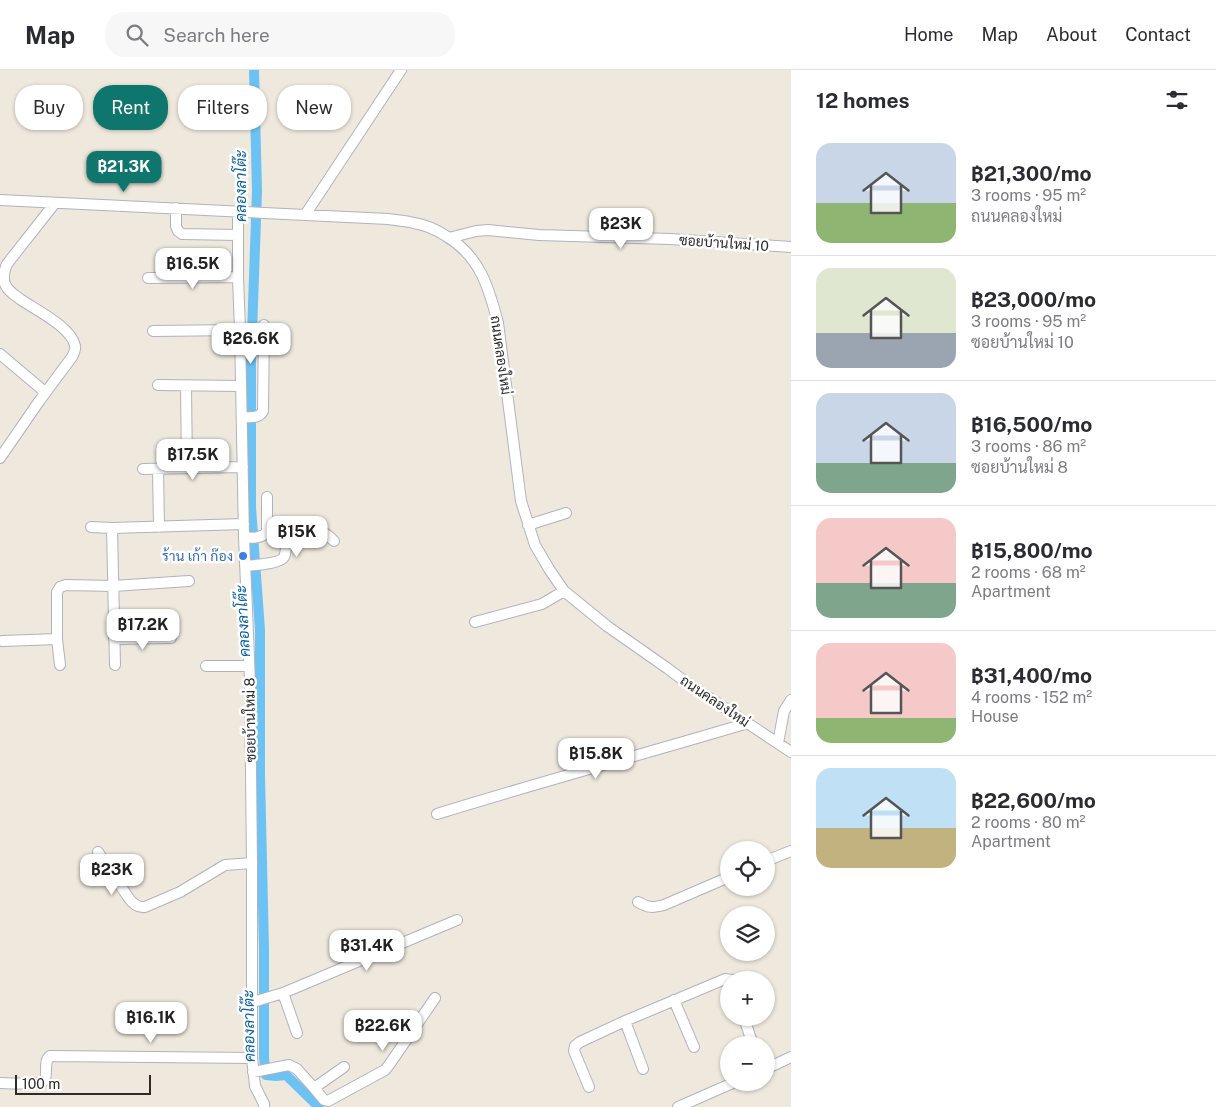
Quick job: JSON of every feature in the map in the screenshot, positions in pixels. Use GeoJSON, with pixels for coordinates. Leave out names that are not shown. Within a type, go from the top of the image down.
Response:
{"type":"FeatureCollection","features":[{"type":"Feature","properties":{"kind":"street"},"geometry":{"type":"LineString","coordinates":[[305,215],[401,70]]}},
{"type":"Feature","properties":{"kind":"street","name":"ถนนคลองใหม่"},"geometry":{"type":"LineString","coordinates":[[0,200],[383,219],[414,223],[436,230],[457,243],[477,265],[492,299],[498,323],[521,502],[535,545],[549,569],[564,591],[607,626],[686,683],[791,752]]}},
{"type":"Feature","properties":{"kind":"street"},"geometry":{"type":"LineString","coordinates":[[0,458],[45,392],[72,357],[75,346],[72,337],[65,330],[7,289],[3,278],[7,264],[55,203]]}},
{"type":"Feature","properties":{"kind":"street"},"geometry":{"type":"LineString","coordinates":[[176,208],[176,226],[182,234],[238,235]]}},
{"type":"Feature","properties":{"kind":"street","name":"ซอยบ้านใหม่ 8"},"geometry":{"type":"LineString","coordinates":[[242,212],[238,235],[238,277],[242,386],[249,417],[243,467],[244,524],[250,538],[252,565],[248,666],[250,682],[252,863],[260,1000],[252,1058],[261,1071],[255,1086],[264,1107]]}},
{"type":"Feature","properties":{"kind":"street","name":"ซอยบ้านใหม่ 10"},"geometry":{"type":"LineString","coordinates":[[449,238],[488,230],[539,235],[670,239],[791,247]]}},
{"type":"Feature","properties":{"kind":"street"},"geometry":{"type":"LineString","coordinates":[[148,278],[238,277]]}},
{"type":"Feature","properties":{"kind":"street"},"geometry":{"type":"LineString","coordinates":[[249,417],[261,414],[263,411],[264,325]]}},
{"type":"Feature","properties":{"kind":"street"},"geometry":{"type":"LineString","coordinates":[[152,331],[240,330]]}},
{"type":"Feature","properties":{"kind":"street"},"geometry":{"type":"LineString","coordinates":[[0,354],[45,392]]}},
{"type":"Feature","properties":{"kind":"street"},"geometry":{"type":"LineString","coordinates":[[158,385],[242,386]]}},
{"type":"Feature","properties":{"kind":"street"},"geometry":{"type":"LineString","coordinates":[[186,386],[187,468]]}},
{"type":"Feature","properties":{"kind":"street"},"geometry":{"type":"LineString","coordinates":[[143,469],[243,467]]}},
{"type":"Feature","properties":{"kind":"street"},"geometry":{"type":"LineString","coordinates":[[158,469],[159,527]]}},
{"type":"Feature","properties":{"kind":"street"},"geometry":{"type":"LineString","coordinates":[[250,538],[264,536],[266,532],[267,497]]}},
{"type":"Feature","properties":{"kind":"street"},"geometry":{"type":"LineString","coordinates":[[528,525],[566,513]]}},
{"type":"Feature","properties":{"kind":"street"},"geometry":{"type":"LineString","coordinates":[[91,527],[244,524]]}},
{"type":"Feature","properties":{"kind":"street"},"geometry":{"type":"LineString","coordinates":[[112,528],[115,665]]}},
{"type":"Feature","properties":{"kind":"street"},"geometry":{"type":"LineString","coordinates":[[252,565],[281,560],[285,555],[287,541],[296,536],[317,531],[323,532],[334,541]]}},
{"type":"Feature","properties":{"kind":"street"},"geometry":{"type":"LineString","coordinates":[[60,665],[57,639],[57,592],[60,587],[66,585],[113,586],[189,581]]}},
{"type":"Feature","properties":{"kind":"street"},"geometry":{"type":"LineString","coordinates":[[476,622],[542,604],[564,591]]}},
{"type":"Feature","properties":{"kind":"street"},"geometry":{"type":"LineString","coordinates":[[114,639],[171,638]]}},
{"type":"Feature","properties":{"kind":"street"},"geometry":{"type":"LineString","coordinates":[[2,641],[57,639]]}},
{"type":"Feature","properties":{"kind":"street"},"geometry":{"type":"LineString","coordinates":[[206,666],[248,666]]}},
{"type":"Feature","properties":{"kind":"street"},"geometry":{"type":"LineString","coordinates":[[778,743],[784,711],[791,700]]}},
{"type":"Feature","properties":{"kind":"street"},"geometry":{"type":"LineString","coordinates":[[437,814],[748,723]]}},
{"type":"Feature","properties":{"kind":"street"},"geometry":{"type":"LineString","coordinates":[[775,857],[791,851]]}},
{"type":"Feature","properties":{"kind":"street"},"geometry":{"type":"LineString","coordinates":[[98,852],[133,904],[141,908],[180,892],[226,865],[252,863]]}},
{"type":"Feature","properties":{"kind":"street"},"geometry":{"type":"LineString","coordinates":[[638,902],[653,908],[720,881]]}},
{"type":"Feature","properties":{"kind":"street"},"geometry":{"type":"LineString","coordinates":[[260,1000],[283,993],[457,920]]}},
{"type":"Feature","properties":{"kind":"street"},"geometry":{"type":"LineString","coordinates":[[589,1087],[574,1051],[575,1046],[625,1021],[720,981]]}},
{"type":"Feature","properties":{"kind":"street"},"geometry":{"type":"LineString","coordinates":[[283,993],[297,1033]]}},
{"type":"Feature","properties":{"kind":"street"},"geometry":{"type":"LineString","coordinates":[[261,1071],[292,1066],[324,1100],[328,1101],[385,1070],[435,998]]}},
{"type":"Feature","properties":{"kind":"street"},"geometry":{"type":"LineString","coordinates":[[674,1000],[694,1047]]}},
{"type":"Feature","properties":{"kind":"street"},"geometry":{"type":"LineString","coordinates":[[625,1021],[643,1069]]}},
{"type":"Feature","properties":{"kind":"street"},"geometry":{"type":"LineString","coordinates":[[0,1083],[34,1083],[44,1081],[46,1076],[46,1060],[50,1056],[252,1058]]}},
{"type":"Feature","properties":{"kind":"street"},"geometry":{"type":"LineString","coordinates":[[775,1065],[791,1057]]}},
{"type":"Feature","properties":{"kind":"street"},"geometry":{"type":"LineString","coordinates":[[314,1088],[344,1066]]}},
{"type":"Feature","properties":{"kind":"street"},"geometry":{"type":"LineString","coordinates":[[678,1107],[720,1089]]}},
{"type":"Feature","properties":{"kind":"waterway","name":"คลองลาโต๊ะ"},"geometry":{"type":"LineString","coordinates":[[254,70],[257,191],[251,362],[251,507],[260,630],[264,1058],[266,1075],[286,1075],[319,1107]]}},
{"type":"Feature","properties":{"kind":"place","name":"ร้าน เก้า ก๊อง"},"geometry":{"type":"Point","coordinates":[243,556]}}]}
